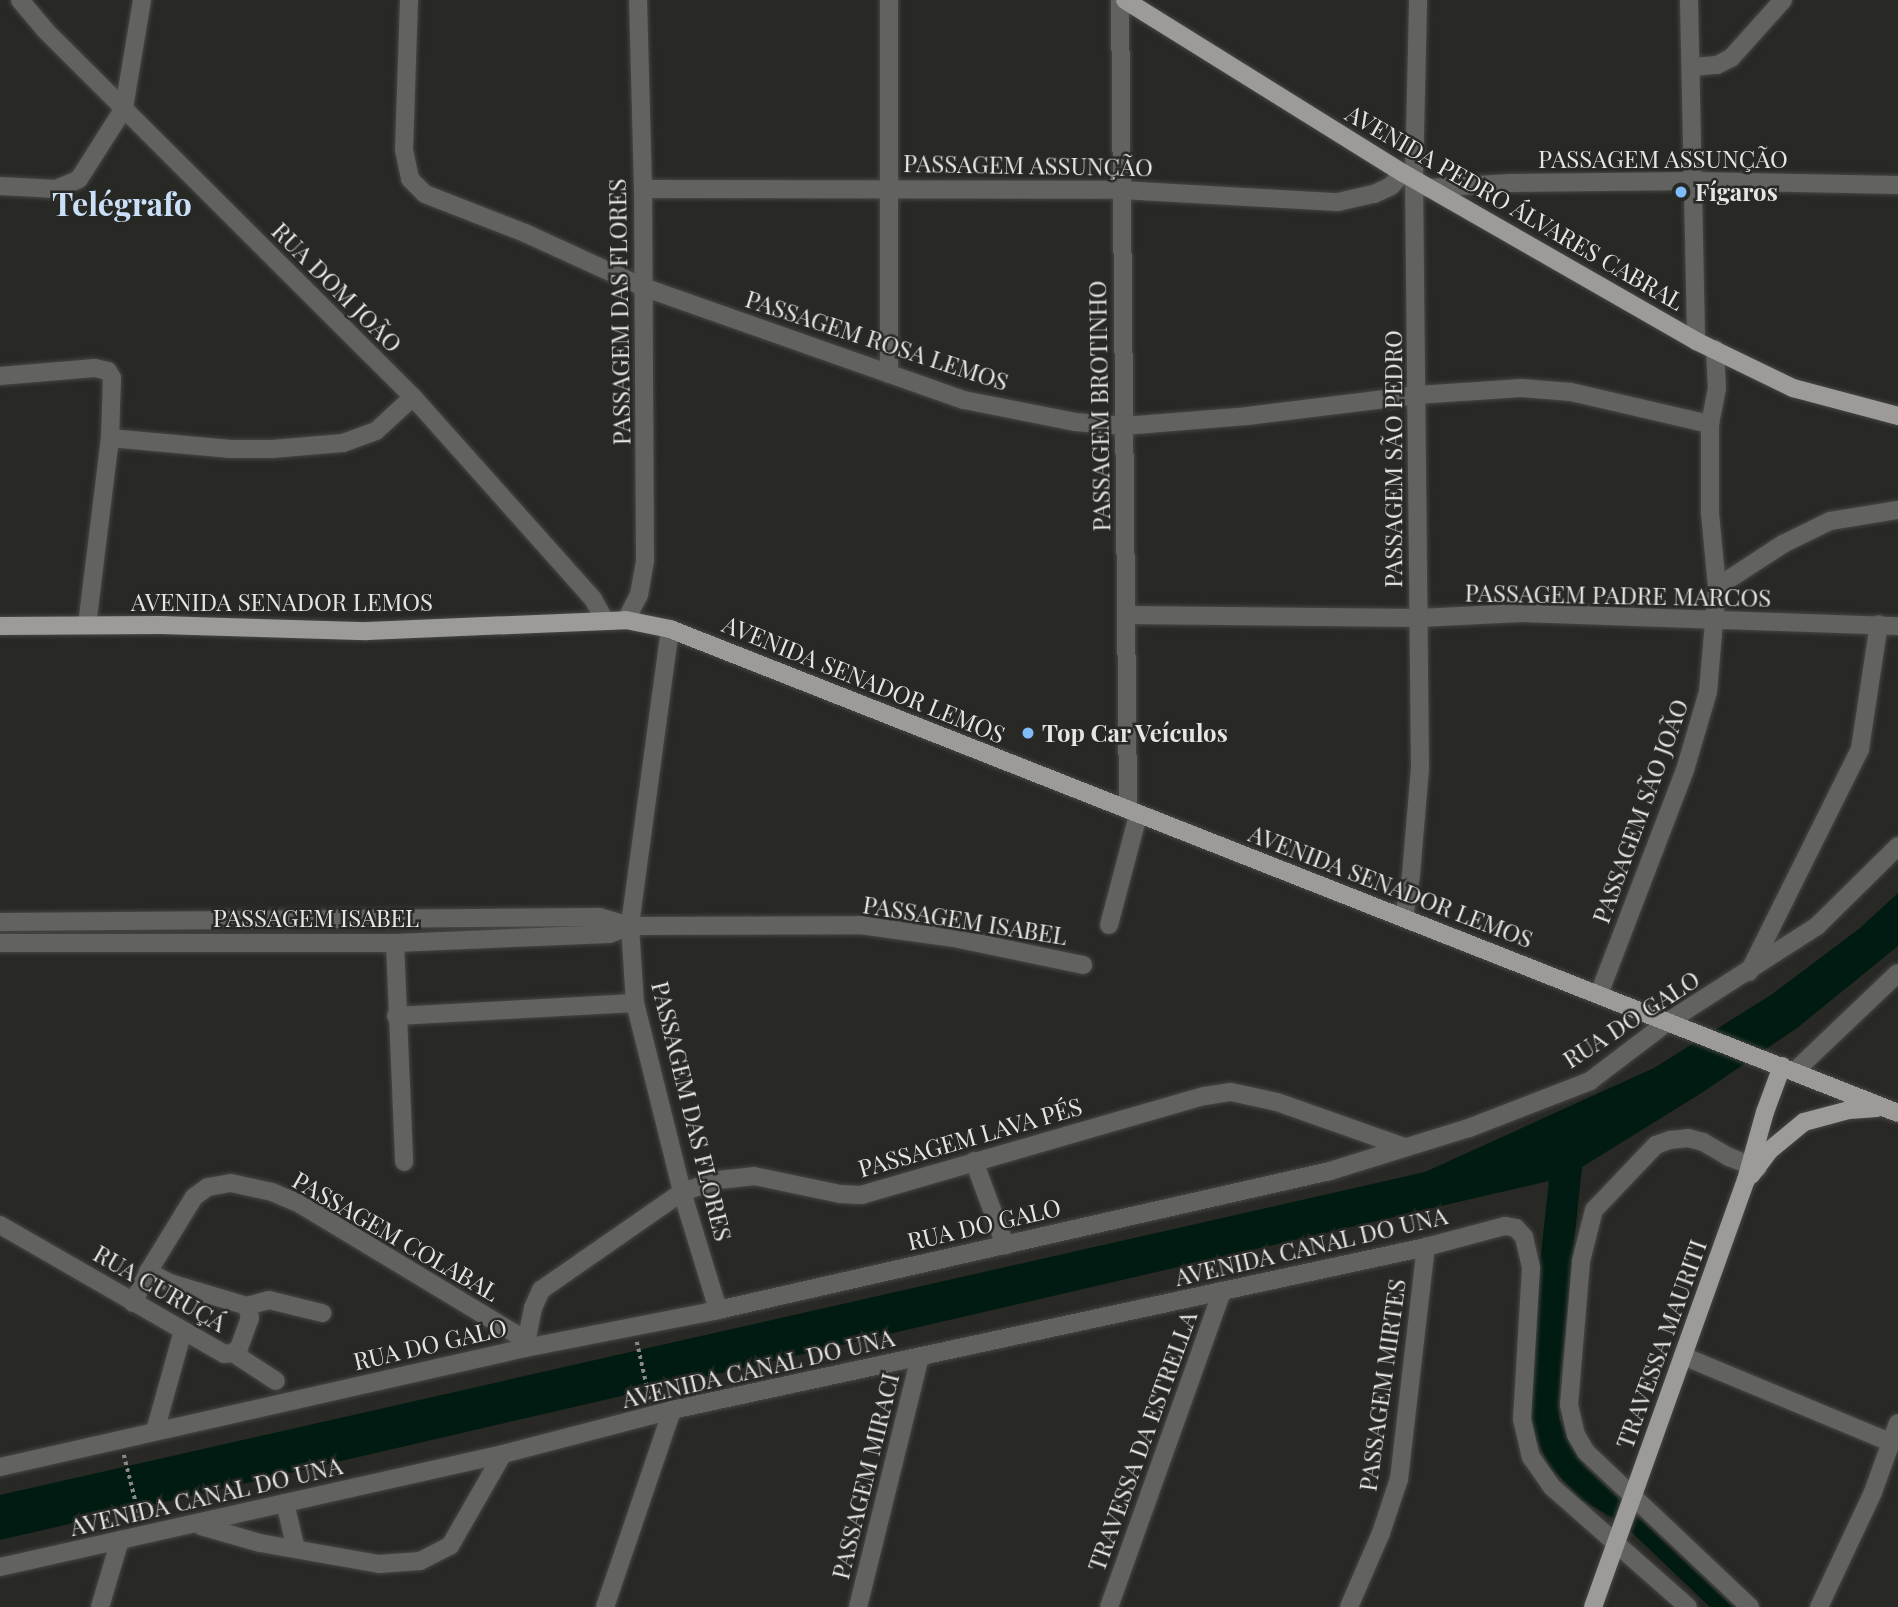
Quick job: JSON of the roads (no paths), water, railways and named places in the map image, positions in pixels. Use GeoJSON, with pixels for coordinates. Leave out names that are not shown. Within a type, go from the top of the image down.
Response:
{"type":"FeatureCollection","features":[{"type":"Feature","properties":{"kind":"main road","name":"AVENIDA PEDRO ÁLVARES CABRAL"},"geometry":{"type":"LineString","coordinates":[[1123,0],[1415,180],[1696,341],[1793,388],[1898,416]]}},
{"type":"Feature","properties":{"kind":"main road","name":"AVENIDA SENADOR LEMOS"},"geometry":{"type":"LineString","coordinates":[[0,626],[87,625],[367,631],[626,620],[670,629],[1891,1110]]}},
{"type":"Feature","properties":{"kind":"main road","name":"TRAVESSA MAURITI"},"geometry":{"type":"LineString","coordinates":[[1593,1607],[1751,1171],[1782,1066]]}},
{"type":"Feature","properties":{"kind":"main road","name":"TRAVESSA MAURITI"},"geometry":{"type":"LineString","coordinates":[[1751,1171],[1770,1150],[1804,1122],[1849,1110],[1891,1110]]}},
{"type":"Feature","properties":{"kind":"street","name":"RUA DOM JOÃO"},"geometry":{"type":"LineString","coordinates":[[20,0],[44,29],[413,397],[593,599],[605,621]]}},
{"type":"Feature","properties":{"kind":"street"},"geometry":{"type":"LineString","coordinates":[[0,186],[56,189],[74,183],[124,108],[142,0]]}},
{"type":"Feature","properties":{"kind":"street","name":"PASSAGEM ROSA LEMOS"},"geometry":{"type":"LineString","coordinates":[[409,0],[404,150],[410,179],[425,194],[526,233],[643,287],[964,400],[1075,422],[1124,426],[1247,416],[1418,395],[1521,388],[1552,390],[1710,424]]}},
{"type":"Feature","properties":{"kind":"street","name":"PASSAGEM DAS FLORES"},"geometry":{"type":"LineString","coordinates":[[626,620],[639,595],[645,561],[643,188],[638,0]]}},
{"type":"Feature","properties":{"kind":"street"},"geometry":{"type":"LineString","coordinates":[[889,0],[889,374]]}},
{"type":"Feature","properties":{"kind":"street","name":"PASSAGEM BROTINHO"},"geometry":{"type":"LineString","coordinates":[[1108,925],[1133,813],[1127,615],[1121,190],[1123,0]]}},
{"type":"Feature","properties":{"kind":"street","name":"PASSAGEM SÃO PEDRO"},"geometry":{"type":"LineString","coordinates":[[1404,917],[1411,875],[1420,768],[1415,180],[1418,0]]}},
{"type":"Feature","properties":{"kind":"street"},"geometry":{"type":"LineString","coordinates":[[1689,0],[1693,67],[1696,341]]}},
{"type":"Feature","properties":{"kind":"street"},"geometry":{"type":"LineString","coordinates":[[1693,67],[1717,65],[1731,58],[1783,0]]}},
{"type":"Feature","properties":{"kind":"street","name":"PASSAGEM ASSUNÇÃO"},"geometry":{"type":"LineString","coordinates":[[643,188],[1121,190],[1338,202],[1374,194],[1415,180],[1898,185]]}},
{"type":"Feature","properties":{"kind":"street","name":"PASSAGEM SÃO JOÃO"},"geometry":{"type":"LineString","coordinates":[[1599,994],[1685,770],[1708,692],[1717,587],[1710,513],[1710,424],[1717,389],[1715,349]]}},
{"type":"Feature","properties":{"kind":"street"},"geometry":{"type":"LineString","coordinates":[[0,376],[95,369],[108,371],[112,382],[110,438],[87,625]]}},
{"type":"Feature","properties":{"kind":"street"},"geometry":{"type":"LineString","coordinates":[[110,438],[230,449],[272,449],[343,443],[376,431],[413,397]]}},
{"type":"Feature","properties":{"kind":"street"},"geometry":{"type":"LineString","coordinates":[[1717,587],[1783,544],[1830,521],[1898,510]]}},
{"type":"Feature","properties":{"kind":"street","name":"PASSAGEM PADRE MARCOS"},"geometry":{"type":"LineString","coordinates":[[1127,615],[1419,618],[1522,613],[1716,622],[1898,626]]}},
{"type":"Feature","properties":{"kind":"street"},"geometry":{"type":"LineString","coordinates":[[1749,972],[1860,749],[1880,624]]}},
{"type":"Feature","properties":{"kind":"street","name":"PASSAGEM DAS FLORES"},"geometry":{"type":"LineString","coordinates":[[670,629],[630,926],[635,1003],[682,1192],[718,1310]]}},
{"type":"Feature","properties":{"kind":"street","name":"RUA DO GALO"},"geometry":{"type":"LineString","coordinates":[[0,1467],[526,1344],[718,1310],[1330,1171],[1469,1128],[1590,1081],[1669,1021],[1817,926],[1898,846]]}},
{"type":"Feature","properties":{"kind":"street","name":"PASSAGEM ISABEL"},"geometry":{"type":"LineString","coordinates":[[0,922],[599,917],[630,926],[860,925],[954,938],[1083,965]]}},
{"type":"Feature","properties":{"kind":"street","name":"PASSAGEM ISABEL"},"geometry":{"type":"LineString","coordinates":[[0,943],[395,943],[609,934],[630,926]]}},
{"type":"Feature","properties":{"kind":"street"},"geometry":{"type":"LineString","coordinates":[[395,943],[404,1162]]}},
{"type":"Feature","properties":{"kind":"street"},"geometry":{"type":"LineString","coordinates":[[1782,1066],[1898,973]]}},
{"type":"Feature","properties":{"kind":"street"},"geometry":{"type":"LineString","coordinates":[[396,1016],[635,1003]]}},
{"type":"Feature","properties":{"kind":"street","name":"PASSAGEM LAVA PÉS"},"geometry":{"type":"LineString","coordinates":[[526,1344],[533,1308],[541,1290],[682,1192],[718,1180],[754,1176],[840,1194],[861,1195],[1205,1096],[1231,1092],[1277,1102],[1404,1147]]}},
{"type":"Feature","properties":{"kind":"street"},"geometry":{"type":"LineString","coordinates":[[1750,1607],[1586,1451],[1572,1421],[1569,1405],[1581,1261],[1591,1219],[1608,1194],[1656,1145],[1688,1138],[1703,1142],[1751,1171]]}},
{"type":"Feature","properties":{"kind":"street"},"geometry":{"type":"LineString","coordinates":[[974,1161],[1005,1245]]}},
{"type":"Feature","properties":{"kind":"street","name":"PASSAGEM COLABAL"},"geometry":{"type":"LineString","coordinates":[[134,1303],[149,1272],[194,1198],[208,1187],[231,1183],[272,1192],[299,1204],[526,1344]]}},
{"type":"Feature","properties":{"kind":"street","name":"RUA CURUÇÁ"},"geometry":{"type":"LineString","coordinates":[[0,1225],[224,1354],[233,1353],[239,1348],[250,1318],[247,1306],[170,1283],[149,1272]]}},
{"type":"Feature","properties":{"kind":"street","name":"AVENIDA CANAL DO UNA"},"geometry":{"type":"LineString","coordinates":[[0,1567],[144,1534],[198,1525],[503,1454],[672,1410],[1426,1247],[1505,1226],[1516,1227],[1524,1237],[1531,1268],[1522,1419],[1531,1457],[1552,1487],[1616,1541]]}},
{"type":"Feature","properties":{"kind":"street","name":"PASSAGEM MIRTES"},"geometry":{"type":"LineString","coordinates":[[1349,1607],[1381,1533],[1399,1479],[1426,1247]]}},
{"type":"Feature","properties":{"kind":"street","name":"TRAVESSA DA ESTRELLA"},"geometry":{"type":"LineString","coordinates":[[1109,1607],[1222,1291]]}},
{"type":"Feature","properties":{"kind":"street"},"geometry":{"type":"LineString","coordinates":[[247,1306],[270,1300],[322,1313]]}},
{"type":"Feature","properties":{"kind":"street"},"geometry":{"type":"LineString","coordinates":[[155,1431],[183,1331]]}},
{"type":"Feature","properties":{"kind":"street"},"geometry":{"type":"LineString","coordinates":[[233,1353],[276,1381]]}},
{"type":"Feature","properties":{"kind":"street"},"geometry":{"type":"LineString","coordinates":[[1683,1356],[1892,1443]]}},
{"type":"Feature","properties":{"kind":"street","name":"PASSAGEM MIRACI"},"geometry":{"type":"LineString","coordinates":[[859,1607],[920,1357]]}},
{"type":"Feature","properties":{"kind":"street"},"geometry":{"type":"LineString","coordinates":[[605,1607],[672,1410]]}},
{"type":"Feature","properties":{"kind":"street"},"geometry":{"type":"LineString","coordinates":[[1819,1607],[1873,1492],[1898,1423]]}},
{"type":"Feature","properties":{"kind":"street"},"geometry":{"type":"LineString","coordinates":[[198,1525],[260,1543],[379,1564],[403,1565],[437,1554],[450,1546],[503,1454]]}},
{"type":"Feature","properties":{"kind":"street"},"geometry":{"type":"LineString","coordinates":[[285,1503],[296,1549]]}},
{"type":"Feature","properties":{"kind":"street"},"geometry":{"type":"LineString","coordinates":[[100,1607],[120,1540]]}},
{"type":"Feature","properties":{"kind":"street"},"geometry":{"type":"LineString","coordinates":[[1616,1541],[1688,1607]]}},
{"type":"Feature","properties":{"kind":"place","name":"Fígaros"},"geometry":{"type":"Point","coordinates":[1681,192]}},
{"type":"Feature","properties":{"kind":"place","name":"Top Car Veículos"},"geometry":{"type":"Point","coordinates":[1028,733]}},
{"type":"Feature","properties":{"kind":"district","name":"Telégrafo"},"geometry":{"type":"Point","coordinates":[122,203]}}]}
